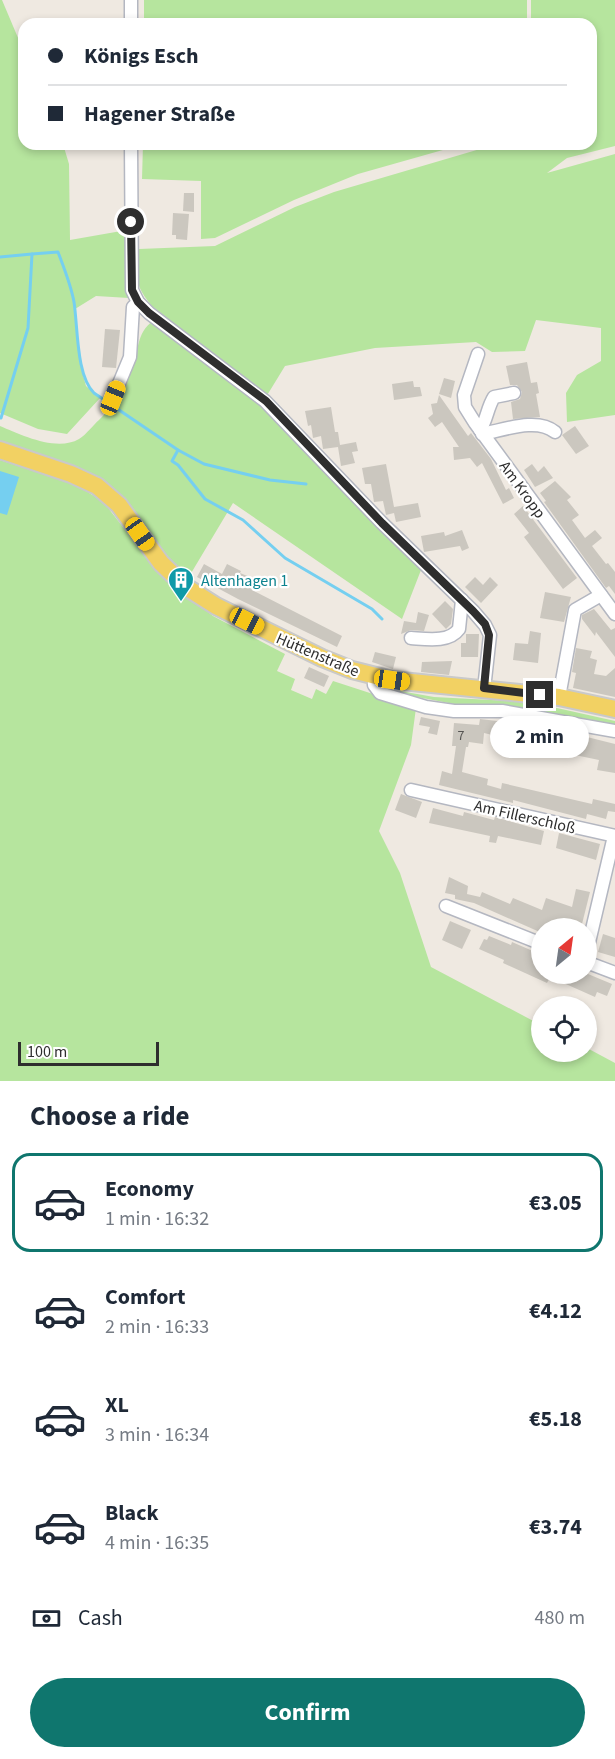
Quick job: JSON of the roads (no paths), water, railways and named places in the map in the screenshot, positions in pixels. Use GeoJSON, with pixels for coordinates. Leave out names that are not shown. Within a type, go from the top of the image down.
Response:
{"type":"FeatureCollection","features":[{"type":"Feature","properties":{"kind":"main road","name":"Hüttenstraße"},"geometry":{"type":"LineString","coordinates":[[0,450],[81,478],[103,490],[119,505],[167,569],[186,586],[211,602],[322,658],[374,676],[405,682],[559,697],[615,709]]}},
{"type":"Feature","properties":{"kind":"street"},"geometry":{"type":"LineString","coordinates":[[131,0],[131,18]]}},
{"type":"Feature","properties":{"kind":"street"},"geometry":{"type":"LineString","coordinates":[[131,150],[132,290],[138,302],[149,313],[266,401],[382,523],[485,624],[489,635],[484,688]]}},
{"type":"Feature","properties":{"kind":"street"},"geometry":{"type":"LineString","coordinates":[[113,398],[130,357],[133,307],[138,302]]}},
{"type":"Feature","properties":{"kind":"street","name":"Am Kropp"},"geometry":{"type":"LineString","coordinates":[[478,354],[464,395],[465,407],[615,614]]}},
{"type":"Feature","properties":{"kind":"street"},"geometry":{"type":"LineString","coordinates":[[514,393],[494,397],[481,432],[539,425],[555,432]]}},
{"type":"Feature","properties":{"kind":"street"},"geometry":{"type":"LineString","coordinates":[[559,697],[575,610],[601,595]]}},
{"type":"Feature","properties":{"kind":"street"},"geometry":{"type":"LineString","coordinates":[[411,638],[435,640],[457,633],[462,600]]}},
{"type":"Feature","properties":{"kind":"street"},"geometry":{"type":"LineString","coordinates":[[374,676],[374,685],[380,693],[426,707],[454,711],[502,711],[615,731]]}},
{"type":"Feature","properties":{"kind":"street","name":"Am Fillerschloß"},"geometry":{"type":"LineString","coordinates":[[411,790],[615,836]]}},
{"type":"Feature","properties":{"kind":"street"},"geometry":{"type":"LineString","coordinates":[[595,918],[615,836]]}},
{"type":"Feature","properties":{"kind":"street"},"geometry":{"type":"LineString","coordinates":[[446,906],[531,940]]}},
{"type":"Feature","properties":{"kind":"street"},"geometry":{"type":"LineString","coordinates":[[597,966],[615,973]]}},
{"type":"Feature","properties":{"kind":"water"},"geometry":{"type":"Polygon","coordinates":[[[0,471],[19,477],[7,515],[0,513],[0,471]]]}},
{"type":"Feature","properties":{"kind":"waterway"},"geometry":{"type":"LineString","coordinates":[[32,254],[58,252],[73,296],[84,375],[94,393],[178,450],[204,464],[270,480],[306,484]]}},
{"type":"Feature","properties":{"kind":"waterway"},"geometry":{"type":"LineString","coordinates":[[0,257],[32,254],[28,328],[1,418]]}},
{"type":"Feature","properties":{"kind":"waterway"},"geometry":{"type":"LineString","coordinates":[[178,450],[172,461],[178,465],[205,499],[243,520],[285,558],[372,609],[382,619]]}},
{"type":"Feature","properties":{"kind":"place","name":"Altenhagen 1"},"geometry":{"type":"Point","coordinates":[181,603]}}]}
